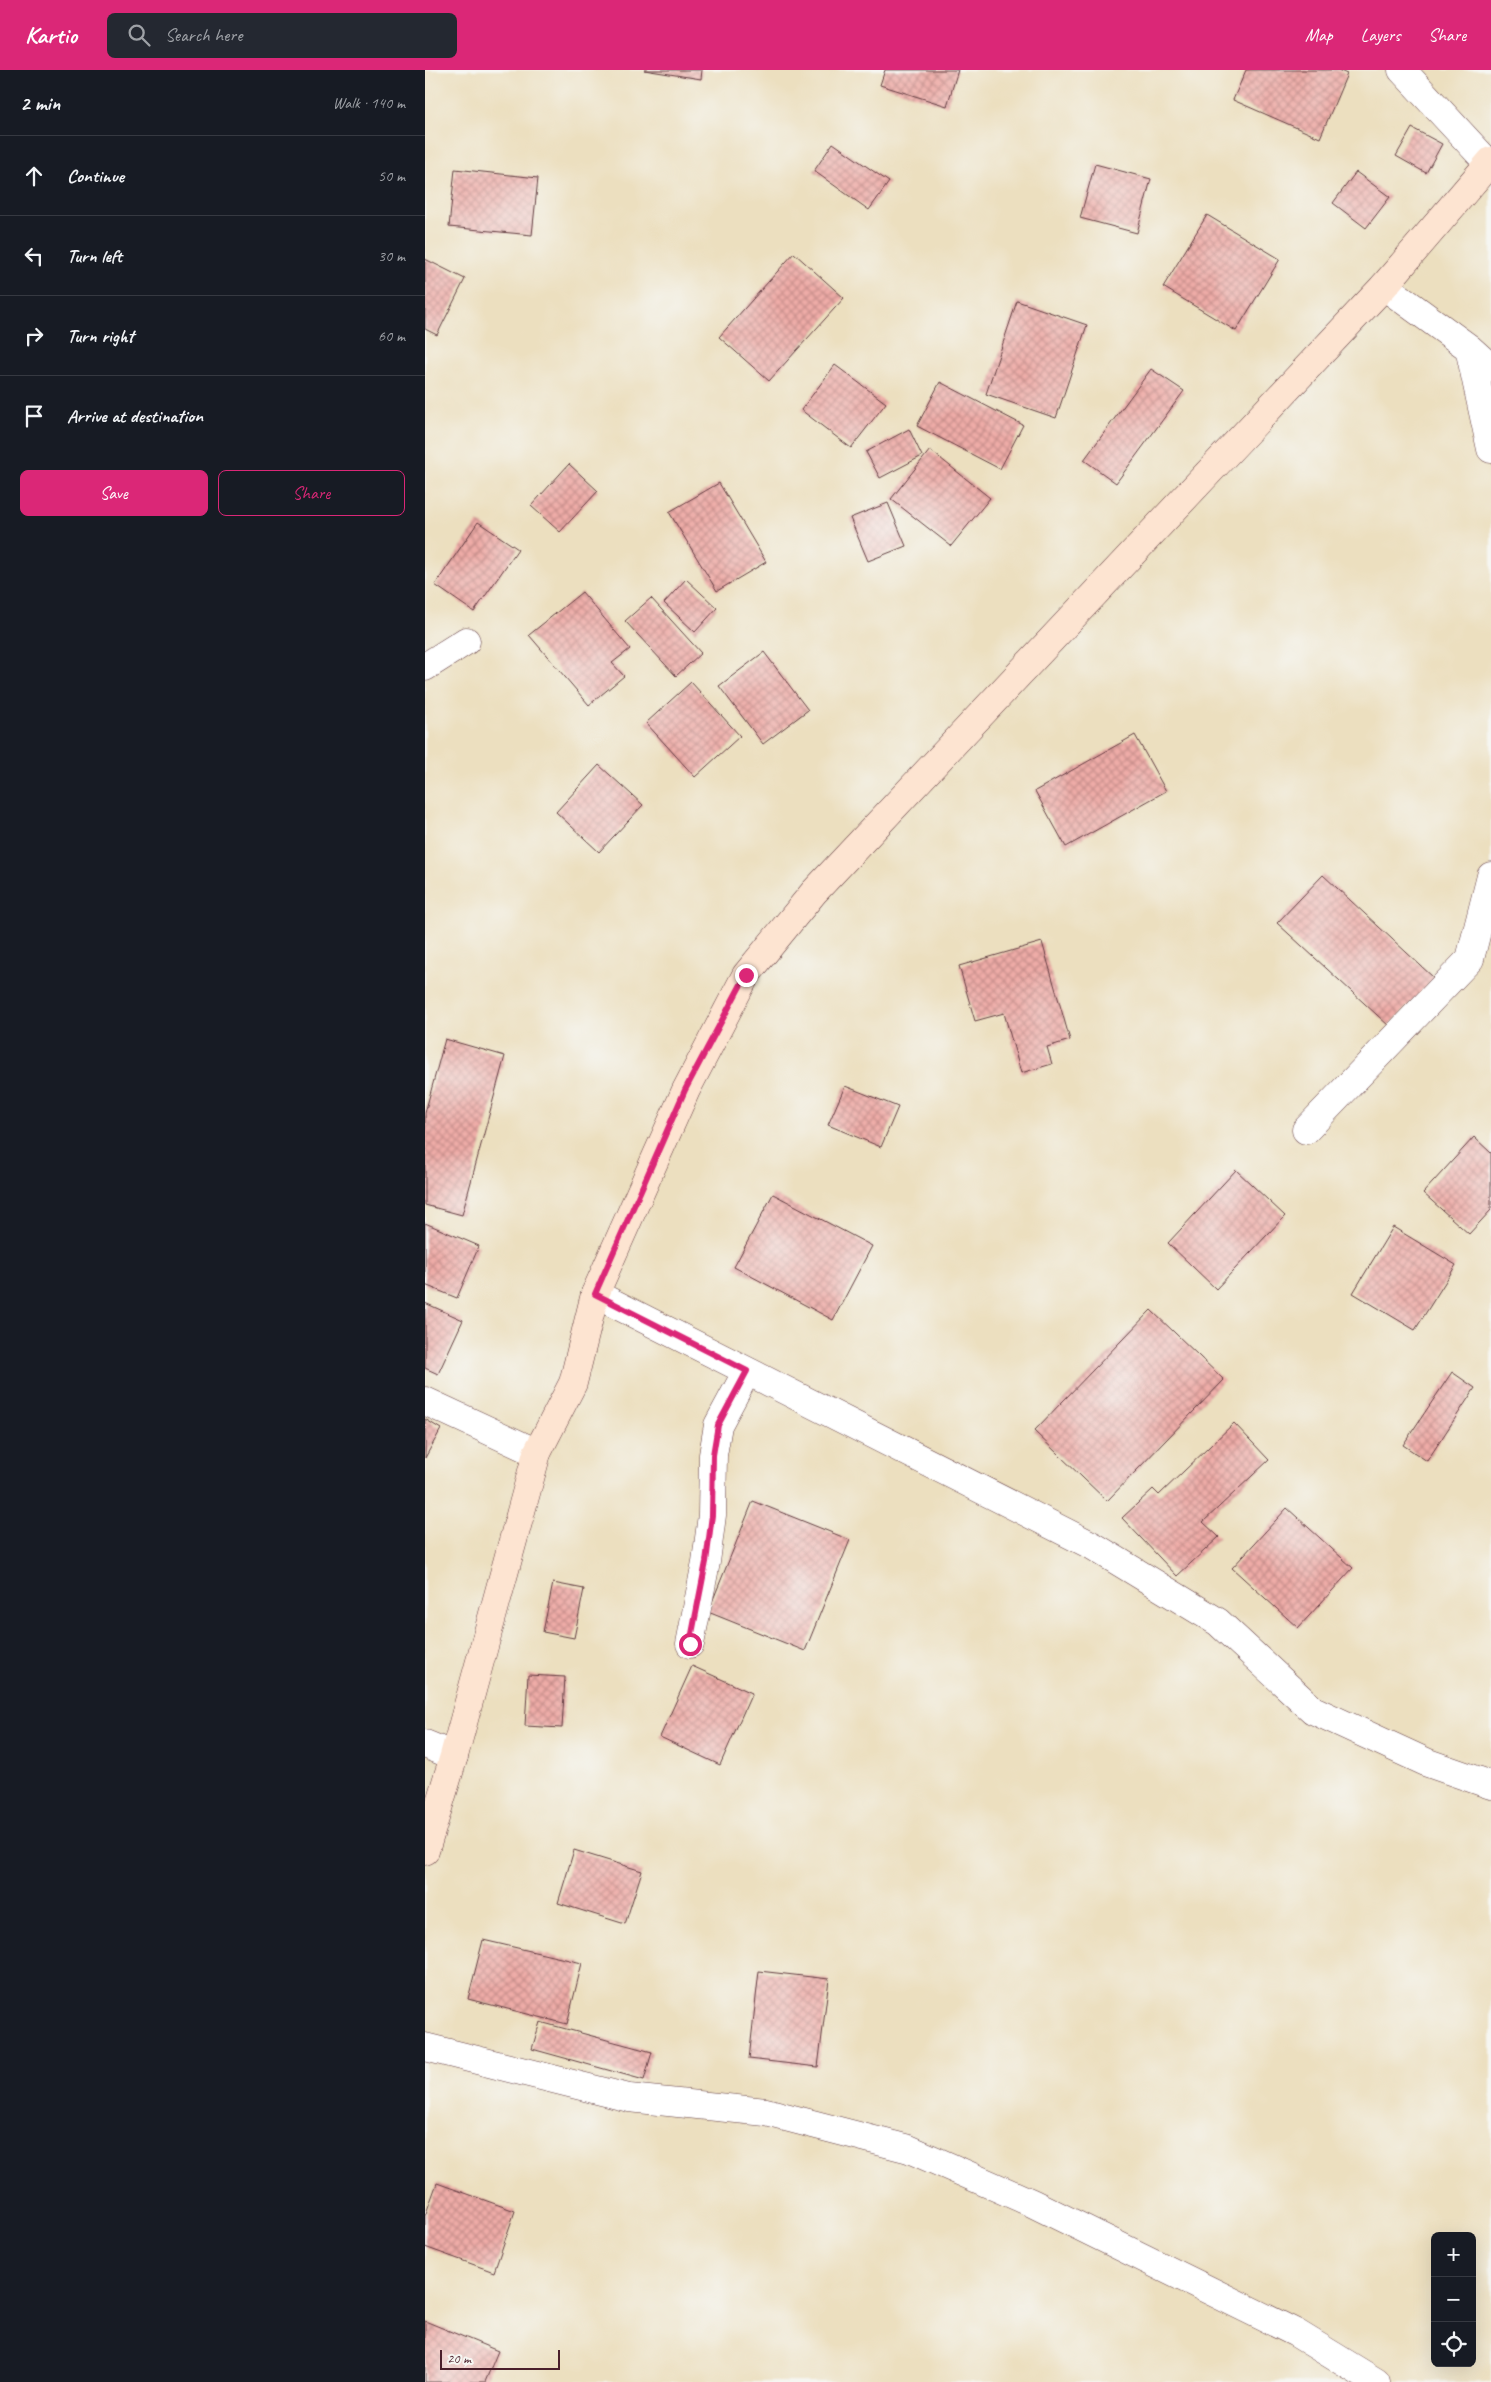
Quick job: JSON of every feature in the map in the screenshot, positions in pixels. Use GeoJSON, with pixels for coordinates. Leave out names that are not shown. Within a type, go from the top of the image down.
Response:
{"type":"FeatureCollection","features":[{"type":"Feature","properties":{"kind":"street"},"geometry":{"type":"LineString","coordinates":[[425,1851],[454,1756],[537,1453],[573,1383],[595,1294],[685,1090],[746,975],[813,892],[1384,286],[1490,164],[1402,70]]}},
{"type":"Feature","properties":{"kind":"street"},"geometry":{"type":"LineString","coordinates":[[1384,286],[1469,348],[1491,368]]}},
{"type":"Feature","properties":{"kind":"street"},"geometry":{"type":"LineString","coordinates":[[1469,348],[1491,449]]}},
{"type":"Feature","properties":{"kind":"street"},"geometry":{"type":"LineString","coordinates":[[425,667],[466,641]]}},
{"type":"Feature","properties":{"kind":"street"},"geometry":{"type":"LineString","coordinates":[[1306,1130],[1470,959],[1491,876]]}},
{"type":"Feature","properties":{"kind":"street"},"geometry":{"type":"LineString","coordinates":[[595,1294],[1102,1551],[1218,1622],[1313,1710],[1429,1762],[1491,1786]]}},
{"type":"Feature","properties":{"kind":"street"},"geometry":{"type":"LineString","coordinates":[[690,1644],[706,1562],[712,1515],[713,1455],[718,1425],[747,1371]]}},
{"type":"Feature","properties":{"kind":"street"},"geometry":{"type":"LineString","coordinates":[[425,1402],[537,1453]]}},
{"type":"Feature","properties":{"kind":"street"},"geometry":{"type":"LineString","coordinates":[[425,1744],[454,1756]]}},
{"type":"Feature","properties":{"kind":"street"},"geometry":{"type":"LineString","coordinates":[[425,2047],[629,2098],[766,2112],[909,2149],[1032,2203],[1296,2333],[1376,2382]]}},
{"type":"Feature","properties":{"kind":"building"},"geometry":{"type":"Polygon","coordinates":[[[644,70],[702,70],[701,79],[644,70]]]}},
{"type":"Feature","properties":{"kind":"building"},"geometry":{"type":"Polygon","coordinates":[[[885,70],[958,70],[947,106],[880,85],[885,70]]]}},
{"type":"Feature","properties":{"kind":"building"},"geometry":{"type":"Polygon","coordinates":[[[1246,70],[1338,70],[1347,74],[1320,138],[1233,100],[1246,70]]]}},
{"type":"Feature","properties":{"kind":"building"},"geometry":{"type":"Polygon","coordinates":[[[1412,128],[1442,144],[1426,173],[1396,156],[1412,128]]]}},
{"type":"Feature","properties":{"kind":"building"},"geometry":{"type":"Polygon","coordinates":[[[833,143],[889,182],[869,210],[814,171],[833,143]]]}},
{"type":"Feature","properties":{"kind":"building"},"geometry":{"type":"Polygon","coordinates":[[[1095,164],[1151,179],[1137,233],[1080,218],[1095,164]]]}},
{"type":"Feature","properties":{"kind":"building"},"geometry":{"type":"Polygon","coordinates":[[[455,169],[538,178],[532,235],[449,227],[455,169]]]}},
{"type":"Feature","properties":{"kind":"building"},"geometry":{"type":"Polygon","coordinates":[[[1356,172],[1390,197],[1366,228],[1333,203],[1356,172]]]}},
{"type":"Feature","properties":{"kind":"building"},"geometry":{"type":"Polygon","coordinates":[[[1207,215],[1280,259],[1236,331],[1163,287],[1207,215]]]}},
{"type":"Feature","properties":{"kind":"building"},"geometry":{"type":"Polygon","coordinates":[[[794,253],[844,298],[769,381],[719,337],[794,253]]]}},
{"type":"Feature","properties":{"kind":"building"},"geometry":{"type":"Polygon","coordinates":[[[425,259],[465,279],[437,335],[425,329],[425,259]]]}},
{"type":"Feature","properties":{"kind":"building"},"geometry":{"type":"Polygon","coordinates":[[[1017,301],[1087,325],[1056,418],[986,394],[1017,301]]]}},
{"type":"Feature","properties":{"kind":"building"},"geometry":{"type":"Polygon","coordinates":[[[835,365],[886,403],[851,448],[801,410],[835,365]]]}},
{"type":"Feature","properties":{"kind":"building"},"geometry":{"type":"Polygon","coordinates":[[[1151,369],[1184,391],[1116,483],[1084,460],[1151,369]]]}},
{"type":"Feature","properties":{"kind":"building"},"geometry":{"type":"Polygon","coordinates":[[[940,382],[1023,425],[1000,469],[917,426],[940,382]]]}},
{"type":"Feature","properties":{"kind":"building"},"geometry":{"type":"Polygon","coordinates":[[[909,429],[922,456],[880,478],[866,452],[909,429]]]}},
{"type":"Feature","properties":{"kind":"building"},"geometry":{"type":"Polygon","coordinates":[[[930,450],[990,498],[951,546],[891,499],[930,450]]]}},
{"type":"Feature","properties":{"kind":"building"},"geometry":{"type":"Polygon","coordinates":[[[569,464],[598,491],[560,532],[531,506],[569,464]]]}},
{"type":"Feature","properties":{"kind":"building"},"geometry":{"type":"Polygon","coordinates":[[[719,483],[766,562],[717,591],[669,512],[719,483]]]}},
{"type":"Feature","properties":{"kind":"building"},"geometry":{"type":"Polygon","coordinates":[[[888,503],[906,546],[868,561],[850,518],[888,503]]]}},
{"type":"Feature","properties":{"kind":"building"},"geometry":{"type":"Polygon","coordinates":[[[478,522],[518,549],[474,612],[435,585],[478,522]]]}},
{"type":"Feature","properties":{"kind":"building"},"geometry":{"type":"Polygon","coordinates":[[[686,579],[717,608],[695,632],[664,603],[686,579]]]}},
{"type":"Feature","properties":{"kind":"building"},"geometry":{"type":"Polygon","coordinates":[[[582,592],[630,649],[612,663],[624,676],[589,705],[529,635],[582,592]]]}},
{"type":"Feature","properties":{"kind":"building"},"geometry":{"type":"Polygon","coordinates":[[[651,598],[701,653],[676,676],[625,621],[651,598]]]}},
{"type":"Feature","properties":{"kind":"building"},"geometry":{"type":"Polygon","coordinates":[[[764,652],[808,710],[763,744],[719,686],[764,652]]]}},
{"type":"Feature","properties":{"kind":"building"},"geometry":{"type":"Polygon","coordinates":[[[691,682],[740,736],[695,777],[646,723],[691,682]]]}},
{"type":"Feature","properties":{"kind":"building"},"geometry":{"type":"Polygon","coordinates":[[[1135,735],[1166,791],[1066,847],[1035,791],[1135,735]]]}},
{"type":"Feature","properties":{"kind":"building"},"geometry":{"type":"Polygon","coordinates":[[[599,765],[643,805],[599,852],[556,812],[599,765]]]}},
{"type":"Feature","properties":{"kind":"building"},"geometry":{"type":"Polygon","coordinates":[[[1323,875],[1434,978],[1389,1026],[1277,923],[1323,875]]]}},
{"type":"Feature","properties":{"kind":"building"},"geometry":{"type":"Polygon","coordinates":[[[1042,942],[1070,1040],[1047,1047],[1052,1064],[1021,1073],[1004,1013],[975,1021],[959,966],[1042,942]]]}},
{"type":"Feature","properties":{"kind":"building"},"geometry":{"type":"Polygon","coordinates":[[[445,1039],[505,1056],[462,1215],[425,1205],[425,1113],[445,1039]]]}},
{"type":"Feature","properties":{"kind":"building"},"geometry":{"type":"Polygon","coordinates":[[[845,1086],[898,1107],[881,1147],[828,1125],[845,1086]]]}},
{"type":"Feature","properties":{"kind":"building"},"geometry":{"type":"Polygon","coordinates":[[[1474,1137],[1491,1153],[1491,1210],[1469,1234],[1423,1193],[1474,1137]]]}},
{"type":"Feature","properties":{"kind":"building"},"geometry":{"type":"Polygon","coordinates":[[[1236,1170],[1285,1216],[1216,1289],[1168,1243],[1236,1170]]]}},
{"type":"Feature","properties":{"kind":"building"},"geometry":{"type":"Polygon","coordinates":[[[773,1194],[872,1246],[833,1320],[734,1267],[773,1194]]]}},
{"type":"Feature","properties":{"kind":"building"},"geometry":{"type":"Polygon","coordinates":[[[425,1223],[479,1246],[457,1298],[425,1285],[425,1223]]]}},
{"type":"Feature","properties":{"kind":"building"},"geometry":{"type":"Polygon","coordinates":[[[1393,1227],[1456,1265],[1415,1330],[1353,1293],[1393,1227]]]}},
{"type":"Feature","properties":{"kind":"building"},"geometry":{"type":"Polygon","coordinates":[[[425,1303],[463,1320],[438,1374],[425,1368],[425,1303]]]}},
{"type":"Feature","properties":{"kind":"building"},"geometry":{"type":"Polygon","coordinates":[[[1151,1310],[1224,1380],[1107,1501],[1034,1431],[1151,1310]]]}},
{"type":"Feature","properties":{"kind":"building"},"geometry":{"type":"Polygon","coordinates":[[[1452,1372],[1475,1388],[1427,1461],[1403,1445],[1452,1372]]]}},
{"type":"Feature","properties":{"kind":"building"},"geometry":{"type":"Polygon","coordinates":[[[425,1419],[441,1429],[425,1458],[425,1419]]]}},
{"type":"Feature","properties":{"kind":"building"},"geometry":{"type":"Polygon","coordinates":[[[1234,1423],[1269,1460],[1203,1522],[1219,1537],[1177,1576],[1122,1518],[1153,1489],[1159,1495],[1234,1423]]]}},
{"type":"Feature","properties":{"kind":"building"},"geometry":{"type":"Polygon","coordinates":[[[753,1501],[850,1540],[805,1651],[708,1612],[753,1501]]]}},
{"type":"Feature","properties":{"kind":"building"},"geometry":{"type":"Polygon","coordinates":[[[1287,1508],[1353,1568],[1298,1628],[1232,1568],[1287,1508]]]}},
{"type":"Feature","properties":{"kind":"building"},"geometry":{"type":"Polygon","coordinates":[[[553,1583],[584,1589],[574,1638],[543,1632],[553,1583]]]}},
{"type":"Feature","properties":{"kind":"building"},"geometry":{"type":"Polygon","coordinates":[[[692,1666],[752,1693],[720,1765],[660,1737],[692,1666]]]}},
{"type":"Feature","properties":{"kind":"building"},"geometry":{"type":"Polygon","coordinates":[[[528,1675],[565,1677],[562,1728],[525,1726],[528,1675]]]}},
{"type":"Feature","properties":{"kind":"building"},"geometry":{"type":"Polygon","coordinates":[[[574,1850],[642,1871],[625,1924],[558,1903],[574,1850]]]}},
{"type":"Feature","properties":{"kind":"building"},"geometry":{"type":"Polygon","coordinates":[[[483,1940],[582,1963],[567,2024],[468,1999],[483,1940]]]}},
{"type":"Feature","properties":{"kind":"building"},"geometry":{"type":"Polygon","coordinates":[[[759,1971],[829,1979],[818,2067],[749,2059],[759,1971]]]}},
{"type":"Feature","properties":{"kind":"building"},"geometry":{"type":"Polygon","coordinates":[[[540,2022],[652,2052],[644,2080],[532,2049],[540,2022]]]}},
{"type":"Feature","properties":{"kind":"building"},"geometry":{"type":"Polygon","coordinates":[[[437,2183],[515,2211],[494,2272],[425,2247],[425,2216],[437,2183]]]}},
{"type":"Feature","properties":{"kind":"building"},"geometry":{"type":"Polygon","coordinates":[[[425,2321],[498,2351],[485,2382],[425,2382],[425,2321]]]}},
{"type":"Feature","properties":{"kind":"route"},"geometry":{"type":"LineString","coordinates":[[690,1644],[706,1562],[712,1515],[713,1455],[718,1425],[747,1371],[595,1294],[685,1090],[746,975]]}}]}
